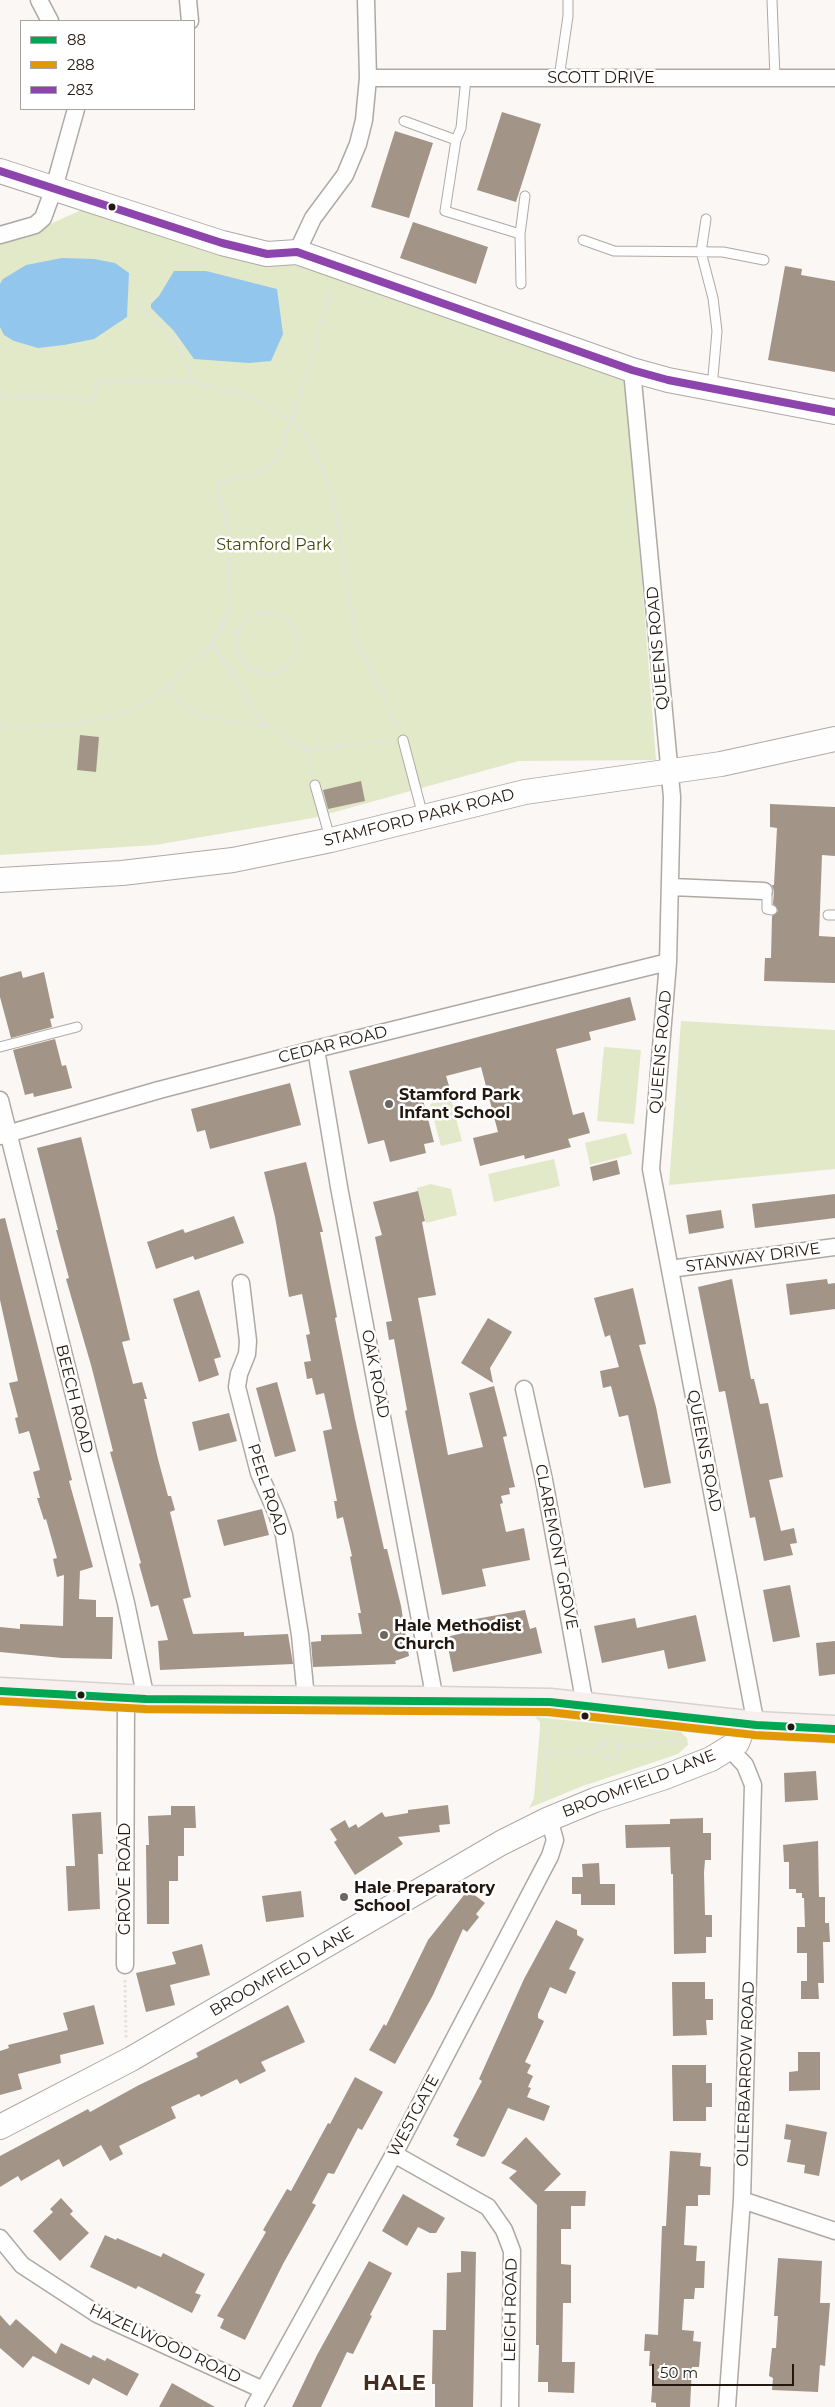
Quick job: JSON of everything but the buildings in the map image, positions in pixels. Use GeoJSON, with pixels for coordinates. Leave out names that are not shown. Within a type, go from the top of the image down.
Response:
{"type":"FeatureCollection","features":[{"type":"Feature","properties":{"kind":"main road"},"geometry":{"type":"LineString","coordinates":[[0,1691],[136,1699],[550,1702],[748,1724],[835,1729]]}},
{"type":"Feature","properties":{"kind":"street"},"geometry":{"type":"LineString","coordinates":[[39,0],[49,20]]}},
{"type":"Feature","properties":{"kind":"street"},"geometry":{"type":"LineString","coordinates":[[188,0],[190,20]]}},
{"type":"Feature","properties":{"kind":"street"},"geometry":{"type":"LineString","coordinates":[[297,252],[313,218],[353,161],[364,120],[368,78],[366,0]]}},
{"type":"Feature","properties":{"kind":"street","name":"SCOTT DRIVE"},"geometry":{"type":"LineString","coordinates":[[368,78],[835,78]]}},
{"type":"Feature","properties":{"kind":"street"},"geometry":{"type":"LineString","coordinates":[[0,235],[40,222],[54,188],[76,110]]}},
{"type":"Feature","properties":{"kind":"street"},"geometry":{"type":"LineString","coordinates":[[0,171],[222,243],[267,254],[297,252],[632,370],[835,412]]}},
{"type":"Feature","properties":{"kind":"street","name":"QUEENS ROAD"},"geometry":{"type":"LineString","coordinates":[[632,370],[672,796],[672,886],[668,962],[651,1168],[748,1724]]}},
{"type":"Feature","properties":{"kind":"street","name":"STAMFORD PARK ROAD"},"geometry":{"type":"LineString","coordinates":[[0,880],[122,873],[200,865],[331,840],[525,792],[721,764],[835,739]]}},
{"type":"Feature","properties":{"kind":"street"},"geometry":{"type":"LineString","coordinates":[[672,886],[764,891]]}},
{"type":"Feature","properties":{"kind":"street","name":"CEDAR ROAD"},"geometry":{"type":"LineString","coordinates":[[4,1135],[158,1090],[668,962]]}},
{"type":"Feature","properties":{"kind":"street","name":"OAK ROAD"},"geometry":{"type":"LineString","coordinates":[[316,1049],[339,1187],[435,1700]]}},
{"type":"Feature","properties":{"kind":"street","name":"BEECH ROAD"},"geometry":{"type":"LineString","coordinates":[[0,1100],[4,1135],[126,1603],[136,1699]]}},
{"type":"Feature","properties":{"kind":"street","name":"STANWAY DRIVE"},"geometry":{"type":"LineString","coordinates":[[670,1269],[835,1247]]}},
{"type":"Feature","properties":{"kind":"street","name":"PEEL ROAD"},"geometry":{"type":"LineString","coordinates":[[241,1283],[248,1340],[247,1354],[239,1374],[237,1387],[259,1473],[284,1535],[300,1634],[306,1699]]}},
{"type":"Feature","properties":{"kind":"street","name":"CLAREMONT GROVE"},"geometry":{"type":"LineString","coordinates":[[524,1389],[544,1480],[585,1705]]}},
{"type":"Feature","properties":{"kind":"street","name":"GROVE ROAD"},"geometry":{"type":"LineString","coordinates":[[125,1965],[136,1699]]}},
{"type":"Feature","properties":{"kind":"street","name":"BROOMFIELD LANE"},"geometry":{"type":"LineString","coordinates":[[0,2127],[131,2059],[501,1843],[549,1819],[617,1792],[693,1767],[737,1743],[748,1724]]}},
{"type":"Feature","properties":{"kind":"street","name":"OLLERBARROW ROAD"},"geometry":{"type":"LineString","coordinates":[[727,2407],[742,2200],[753,1785],[744,1765],[729,1748]]}},
{"type":"Feature","properties":{"kind":"street","name":"WESTGATE"},"geometry":{"type":"LineString","coordinates":[[254,2407],[394,2154],[555,1847],[554,1833],[549,1819]]}},
{"type":"Feature","properties":{"kind":"street","name":"LEIGH ROAD"},"geometry":{"type":"LineString","coordinates":[[394,2154],[488,2207],[504,2230],[512,2251],[510,2407]]}},
{"type":"Feature","properties":{"kind":"street"},"geometry":{"type":"LineString","coordinates":[[742,2200],[835,2231]]}},
{"type":"Feature","properties":{"kind":"street","name":"HAZELWOOD ROAD"},"geometry":{"type":"LineString","coordinates":[[0,2238],[22,2265],[97,2314],[263,2390]]}},
{"type":"Feature","properties":{"kind":"lane"},"geometry":{"type":"LineString","coordinates":[[560,78],[568,16],[568,0]]}},
{"type":"Feature","properties":{"kind":"lane"},"geometry":{"type":"LineString","coordinates":[[772,0],[775,78]]}},
{"type":"Feature","properties":{"kind":"lane"},"geometry":{"type":"LineString","coordinates":[[466,78],[461,128],[456,140],[444,211],[520,234]]}},
{"type":"Feature","properties":{"kind":"lane"},"geometry":{"type":"LineString","coordinates":[[404,121],[456,140]]}},
{"type":"Feature","properties":{"kind":"lane"},"geometry":{"type":"LineString","coordinates":[[521,284],[520,234],[525,196]]}},
{"type":"Feature","properties":{"kind":"lane"},"geometry":{"type":"LineString","coordinates":[[706,219],[701,252],[713,298],[717,331],[712,388]]}},
{"type":"Feature","properties":{"kind":"lane"},"geometry":{"type":"LineString","coordinates":[[583,240],[614,251],[723,252],[764,260]]}},
{"type":"Feature","properties":{"kind":"lane"},"geometry":{"type":"LineString","coordinates":[[403,740],[423,816]]}},
{"type":"Feature","properties":{"kind":"lane"},"geometry":{"type":"LineString","coordinates":[[315,786],[331,840]]}},
{"type":"Feature","properties":{"kind":"lane"},"geometry":{"type":"LineString","coordinates":[[764,891],[768,896],[766,910],[772,910]]}},
{"type":"Feature","properties":{"kind":"lane"},"geometry":{"type":"LineString","coordinates":[[0,1046],[77,1027]]}},
{"type":"Feature","properties":{"kind":"path"},"geometry":{"type":"LineString","coordinates":[[0,725],[14,728],[76,724],[140,708],[168,686],[212,645],[228,611],[229,534],[216,484],[268,470],[279,456],[314,351],[336,266]]}},
{"type":"Feature","properties":{"kind":"path"},"geometry":{"type":"LineString","coordinates":[[140,298],[139,308],[148,314],[153,322],[163,324],[188,364],[192,382]]}},
{"type":"Feature","properties":{"kind":"path"},"geometry":{"type":"LineString","coordinates":[[0,396],[94,400],[97,380],[192,382],[251,397],[292,421],[306,435],[333,494],[356,639],[403,740],[306,750],[269,726],[249,704],[232,672],[212,645]]}},
{"type":"Feature","properties":{"kind":"path"},"geometry":{"type":"LineString","coordinates":[[259,613],[274,613],[288,620],[294,628],[297,648],[294,658],[279,671],[260,672],[243,662],[237,644],[238,634],[250,617],[259,613]]}},
{"type":"Feature","properties":{"kind":"path"},"geometry":{"type":"LineString","coordinates":[[222,624],[238,634]]}},
{"type":"Feature","properties":{"kind":"path"},"geometry":{"type":"LineString","coordinates":[[168,686],[182,704],[204,717],[269,726]]}},
{"type":"Feature","properties":{"kind":"path"},"geometry":{"type":"LineString","coordinates":[[306,750],[315,786]]}},
{"type":"Feature","properties":{"kind":"path"},"geometry":{"type":"LineString","coordinates":[[549,1819],[544,1796],[550,1702]]}},
{"type":"Feature","properties":{"kind":"path"},"geometry":{"type":"LineString","coordinates":[[617,1739],[619,1756],[603,1758],[602,1750],[601,1741],[617,1739]]}},
{"type":"Feature","properties":{"kind":"path"},"geometry":{"type":"LineString","coordinates":[[618,1748],[694,1740]]}},
{"type":"Feature","properties":{"kind":"path"},"geometry":{"type":"LineString","coordinates":[[546,1756],[602,1750]]}},
{"type":"Feature","properties":{"kind":"path"},"geometry":{"type":"LineString","coordinates":[[125,1965],[126,2045],[131,2059]]}},
{"type":"Feature","properties":{"kind":"green space","name":"Stamford Park"},"geometry":{"type":"Polygon","coordinates":[[[92,205],[368,287],[626,378],[656,760],[519,761],[313,818],[155,845],[0,855],[0,241],[46,226],[92,205]]]}},
{"type":"Feature","properties":{"kind":"green space"},"geometry":{"type":"Polygon","coordinates":[[[681,1021],[835,1030],[835,1169],[669,1185],[681,1021]]]}},
{"type":"Feature","properties":{"kind":"green space"},"geometry":{"type":"Polygon","coordinates":[[[604,1047],[641,1050],[634,1124],[597,1121],[604,1047]]]}},
{"type":"Feature","properties":{"kind":"green space"},"geometry":{"type":"Polygon","coordinates":[[[451,1099],[462,1141],[441,1146],[430,1104],[451,1099]]]}},
{"type":"Feature","properties":{"kind":"green space"},"geometry":{"type":"Polygon","coordinates":[[[626,1133],[632,1154],[590,1165],[585,1143],[626,1133]]]}},
{"type":"Feature","properties":{"kind":"green space"},"geometry":{"type":"Polygon","coordinates":[[[554,1159],[560,1186],[494,1202],[488,1174],[554,1159]]]}},
{"type":"Feature","properties":{"kind":"green space"},"geometry":{"type":"Polygon","coordinates":[[[431,1184],[451,1189],[457,1215],[426,1223],[417,1188],[431,1184]]]}},
{"type":"Feature","properties":{"kind":"green space"},"geometry":{"type":"Polygon","coordinates":[[[535,1717],[681,1732],[687,1738],[688,1745],[678,1754],[580,1787],[529,1808],[534,1798],[540,1728],[540,1722],[535,1717]]]}},
{"type":"Feature","properties":{"kind":"water"},"geometry":{"type":"Polygon","coordinates":[[[62,258],[94,259],[115,263],[129,273],[127,317],[94,339],[64,345],[38,348],[14,341],[4,335],[0,327],[0,284],[3,279],[26,265],[62,258]]]}},
{"type":"Feature","properties":{"kind":"water"},"geometry":{"type":"Polygon","coordinates":[[[174,271],[206,271],[277,289],[283,334],[271,361],[249,363],[194,359],[174,331],[151,308],[151,304],[159,296],[174,271]]]}},
{"type":"Feature","properties":{"kind":"transit line","name":"283"},"geometry":{"type":"LineString","coordinates":[[0,171],[222,243],[267,254],[297,252],[632,370],[668,380],[835,412]]}},
{"type":"Feature","properties":{"kind":"transit line","name":"88"},"geometry":{"type":"LineString","coordinates":[[0,1691],[146,1699],[550,1702],[756,1725],[835,1729]]}},
{"type":"Feature","properties":{"kind":"transit line","name":"288"},"geometry":{"type":"LineString","coordinates":[[0,1701],[146,1709],[549,1712],[755,1735],[834,1739]]}},
{"type":"Feature","properties":{"kind":"place","name":"Stamford Park Infant School"},"geometry":{"type":"Point","coordinates":[389,1104]}},
{"type":"Feature","properties":{"kind":"place","name":"Hale Methodist Church"},"geometry":{"type":"Point","coordinates":[384,1635]}},
{"type":"Feature","properties":{"kind":"place","name":"Hale Preparatory School"},"geometry":{"type":"Point","coordinates":[344,1897]}},
{"type":"Feature","properties":{"kind":"district","name":"HALE"},"geometry":{"type":"Point","coordinates":[395,2384]}}]}
